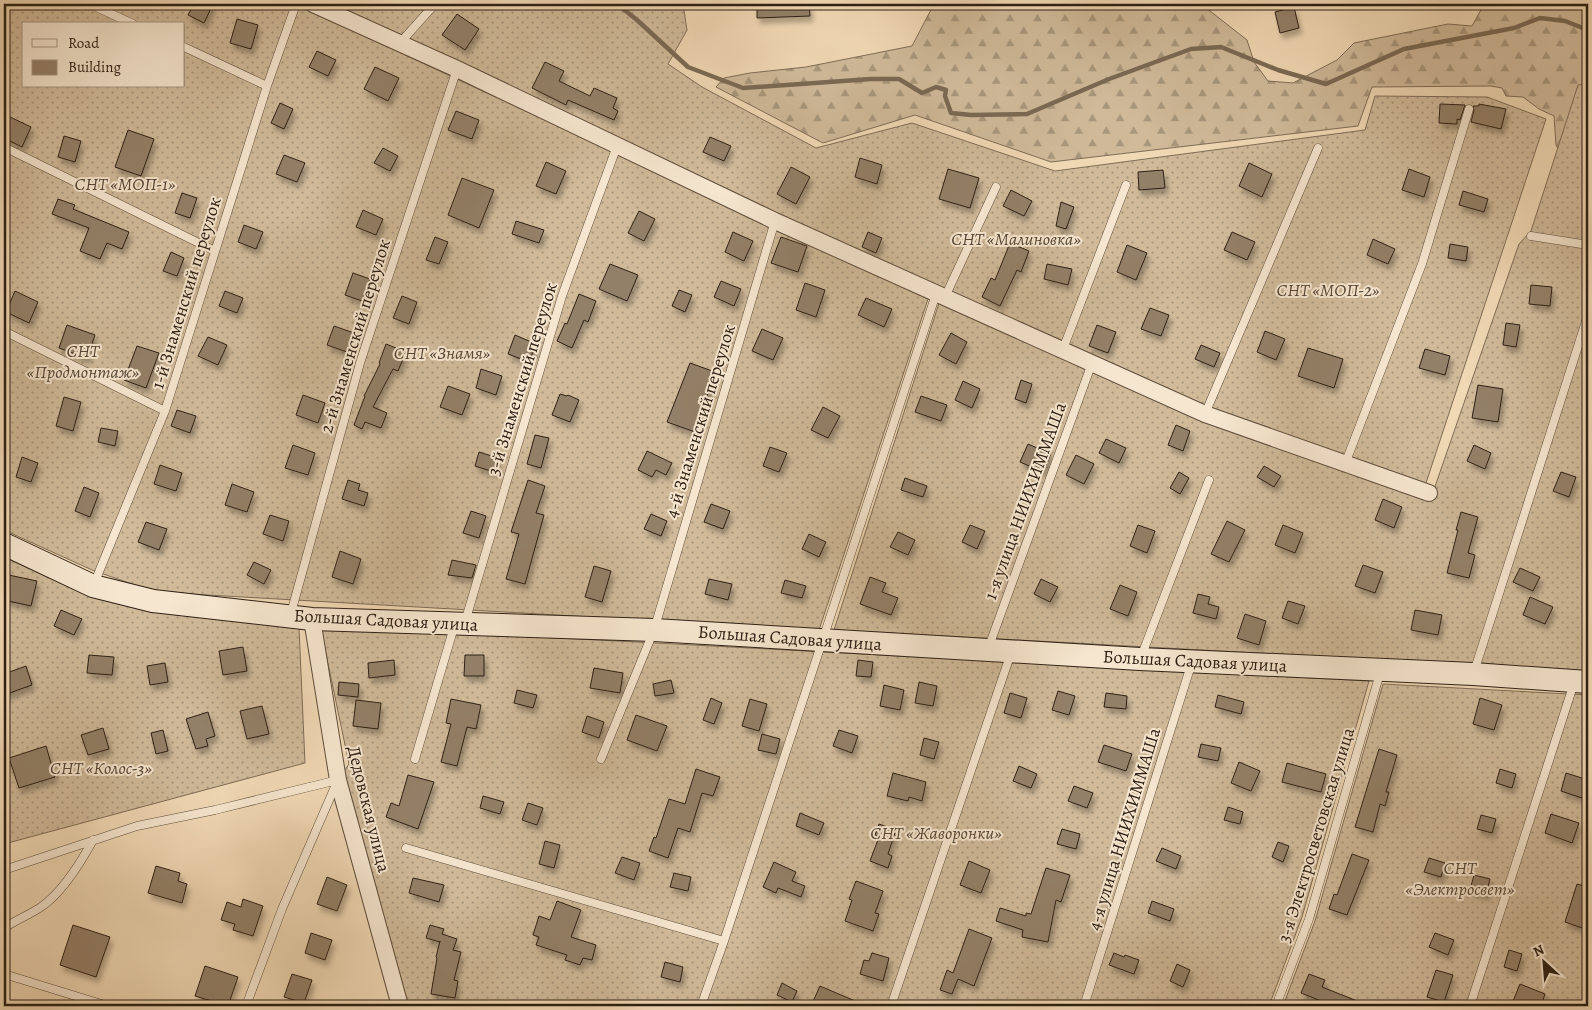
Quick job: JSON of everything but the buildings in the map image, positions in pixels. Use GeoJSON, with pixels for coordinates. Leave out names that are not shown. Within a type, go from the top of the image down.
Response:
{"type":"FeatureCollection","features":[{"type":"Feature","properties":{"kind":"street"},"geometry":{"type":"LineString","coordinates":[[313,4],[457,69],[775,221],[1205,414],[1429,493]]}},
{"type":"Feature","properties":{"kind":"street","name":"Большая Садовая улица"},"geometry":{"type":"LineString","coordinates":[[4,544],[93,586],[153,601],[301,617],[654,630],[1011,652],[1473,674],[1581,682]]}},
{"type":"Feature","properties":{"kind":"street","name":"Дедовская улица"},"geometry":{"type":"LineString","coordinates":[[301,617],[338,780],[400,1006]]}},
{"type":"Feature","properties":{"kind":"lane"},"geometry":{"type":"LineString","coordinates":[[90,4],[129,22]]}},
{"type":"Feature","properties":{"kind":"lane","name":"1-й Знаменский переулок"},"geometry":{"type":"LineString","coordinates":[[93,586],[166,411],[267,86],[296,4]]}},
{"type":"Feature","properties":{"kind":"lane"},"geometry":{"type":"LineString","coordinates":[[400,43],[435,4]]}},
{"type":"Feature","properties":{"kind":"lane"},"geometry":{"type":"LineString","coordinates":[[185,47],[267,86]]}},
{"type":"Feature","properties":{"kind":"lane","name":"2-й Знаменский переулок"},"geometry":{"type":"LineString","coordinates":[[301,617],[360,363],[457,69]]}},
{"type":"Feature","properties":{"kind":"lane"},"geometry":{"type":"LineString","coordinates":[[1345,464],[1422,264],[1469,109]]}},
{"type":"Feature","properties":{"kind":"lane","name":"3-й Знаменский переулок"},"geometry":{"type":"LineString","coordinates":[[415,759],[460,624],[562,296],[617,146]]}},
{"type":"Feature","properties":{"kind":"lane"},"geometry":{"type":"LineString","coordinates":[[4,147],[215,251]]}},
{"type":"Feature","properties":{"kind":"lane"},"geometry":{"type":"LineString","coordinates":[[1205,414],[1318,148]]}},
{"type":"Feature","properties":{"kind":"lane"},"geometry":{"type":"LineString","coordinates":[[1063,349],[1126,186]]}},
{"type":"Feature","properties":{"kind":"lane"},"geometry":{"type":"LineString","coordinates":[[701,1006],[941,295],[996,187]]}},
{"type":"Feature","properties":{"kind":"lane","name":"4-й Знаменский переулок"},"geometry":{"type":"LineString","coordinates":[[601,759],[654,630],[775,221]]}},
{"type":"Feature","properties":{"kind":"lane"},"geometry":{"type":"LineString","coordinates":[[1531,236],[1588,245]]}},
{"type":"Feature","properties":{"kind":"lane"},"geometry":{"type":"LineString","coordinates":[[1473,674],[1588,315]]}},
{"type":"Feature","properties":{"kind":"lane"},"geometry":{"type":"LineString","coordinates":[[4,331],[166,411]]}},
{"type":"Feature","properties":{"kind":"lane","name":"1-я улица НИИХИММАШа"},"geometry":{"type":"LineString","coordinates":[[987,650],[1092,363]]}},
{"type":"Feature","properties":{"kind":"lane"},"geometry":{"type":"LineString","coordinates":[[1140,659],[1209,480]]}},
{"type":"Feature","properties":{"kind":"lane"},"geometry":{"type":"LineString","coordinates":[[892,1006],[1011,652]]}},
{"type":"Feature","properties":{"kind":"lane","name":"4-я улица НИИХИММАШа"},"geometry":{"type":"LineString","coordinates":[[1084,1006],[1192,660]]}},
{"type":"Feature","properties":{"kind":"lane","name":"3-я Электросветовская улица"},"geometry":{"type":"LineString","coordinates":[[1276,1006],[1309,919],[1380,671]]}},
{"type":"Feature","properties":{"kind":"lane"},"geometry":{"type":"LineString","coordinates":[[1470,1006],[1581,682]]}},
{"type":"Feature","properties":{"kind":"lane"},"geometry":{"type":"LineString","coordinates":[[4,870],[137,826],[215,810],[338,780]]}},
{"type":"Feature","properties":{"kind":"lane"},"geometry":{"type":"LineString","coordinates":[[246,1006],[282,909],[338,780]]}},
{"type":"Feature","properties":{"kind":"lane"},"geometry":{"type":"LineString","coordinates":[[4,928],[49,900],[80,863],[93,840]]}},
{"type":"Feature","properties":{"kind":"lane"},"geometry":{"type":"LineString","coordinates":[[406,848],[724,941]]}},
{"type":"Feature","properties":{"kind":"lane"},"geometry":{"type":"LineString","coordinates":[[4,974],[108,1006]]}},
{"type":"Feature","properties":{"kind":"green space","name":"СНТ «Знамя»"},"geometry":{"type":"Polygon","coordinates":[[[4,4],[296,4],[928,299],[819,630],[155,592],[92,570],[4,530],[4,4]]]}},
{"type":"Feature","properties":{"kind":"green space"},"geometry":{"type":"Polygon","coordinates":[[[334,4],[683,4],[687,30],[668,64],[702,87],[816,148],[912,123],[1055,171],[1365,130],[1375,96],[1487,97],[1546,119],[1425,486],[1219,414],[884,263],[334,4]]]}},
{"type":"Feature","properties":{"kind":"green space"},"geometry":{"type":"Polygon","coordinates":[[[934,4],[1201,4],[1247,40],[1254,62],[1268,81],[1293,83],[1337,60],[1354,43],[1448,24],[1472,26],[1482,8],[1493,4],[1588,4],[1588,102],[1568,166],[1556,145],[1554,116],[1539,109],[1523,97],[1506,96],[1502,88],[1491,86],[1372,87],[1358,126],[1051,162],[915,115],[823,143],[716,87],[724,78],[806,67],[912,46],[934,4]]]}},
{"type":"Feature","properties":{"kind":"green space"},"geometry":{"type":"Polygon","coordinates":[[[1588,84],[1588,671],[834,630],[939,303],[1229,430],[1430,501],[1519,244],[1531,231],[1578,85],[1588,84]]]}},
{"type":"Feature","properties":{"kind":"green space","name":"СНТ «Колос-3»"},"geometry":{"type":"Polygon","coordinates":[[[4,556],[73,588],[131,607],[299,628],[305,763],[4,844],[4,556]]]}},
{"type":"Feature","properties":{"kind":"green space","name":"СНТ «Жаворонки»"},"geometry":{"type":"Polygon","coordinates":[[[321,630],[436,632],[1369,681],[1302,917],[1269,1006],[400,1006],[338,780],[349,764],[321,630]]]}},
{"type":"Feature","properties":{"kind":"green space","name":"СНТ «Электросвет»"},"geometry":{"type":"Polygon","coordinates":[[[1383,684],[1588,695],[1588,1006],[1283,1006],[1315,921],[1383,684]]]}},
{"type":"Feature","properties":{"kind":"waterway"},"geometry":{"type":"LineString","coordinates":[[617,4],[688,67],[743,88],[871,79],[899,79],[922,93],[936,87],[946,90],[945,96],[951,113],[971,115],[1027,114],[1109,79],[1191,49],[1221,47],[1278,70],[1326,84],[1404,49],[1514,28],[1540,18],[1565,21],[1588,30]]}},
{"type":"Feature","properties":{"kind":"park label","name":"СНТ «МОП-1»"},"geometry":{"type":"Point","coordinates":[125,184]}},
{"type":"Feature","properties":{"kind":"park label","name":"СНТ «Малиновка»"},"geometry":{"type":"Point","coordinates":[1016,239]}},
{"type":"Feature","properties":{"kind":"park label","name":"СНТ «МОП-2»"},"geometry":{"type":"Point","coordinates":[1328,290]}},
{"type":"Feature","properties":{"kind":"park label","name":"СНТ «Продмонтаж»"},"geometry":{"type":"Point","coordinates":[83,361]}}]}
